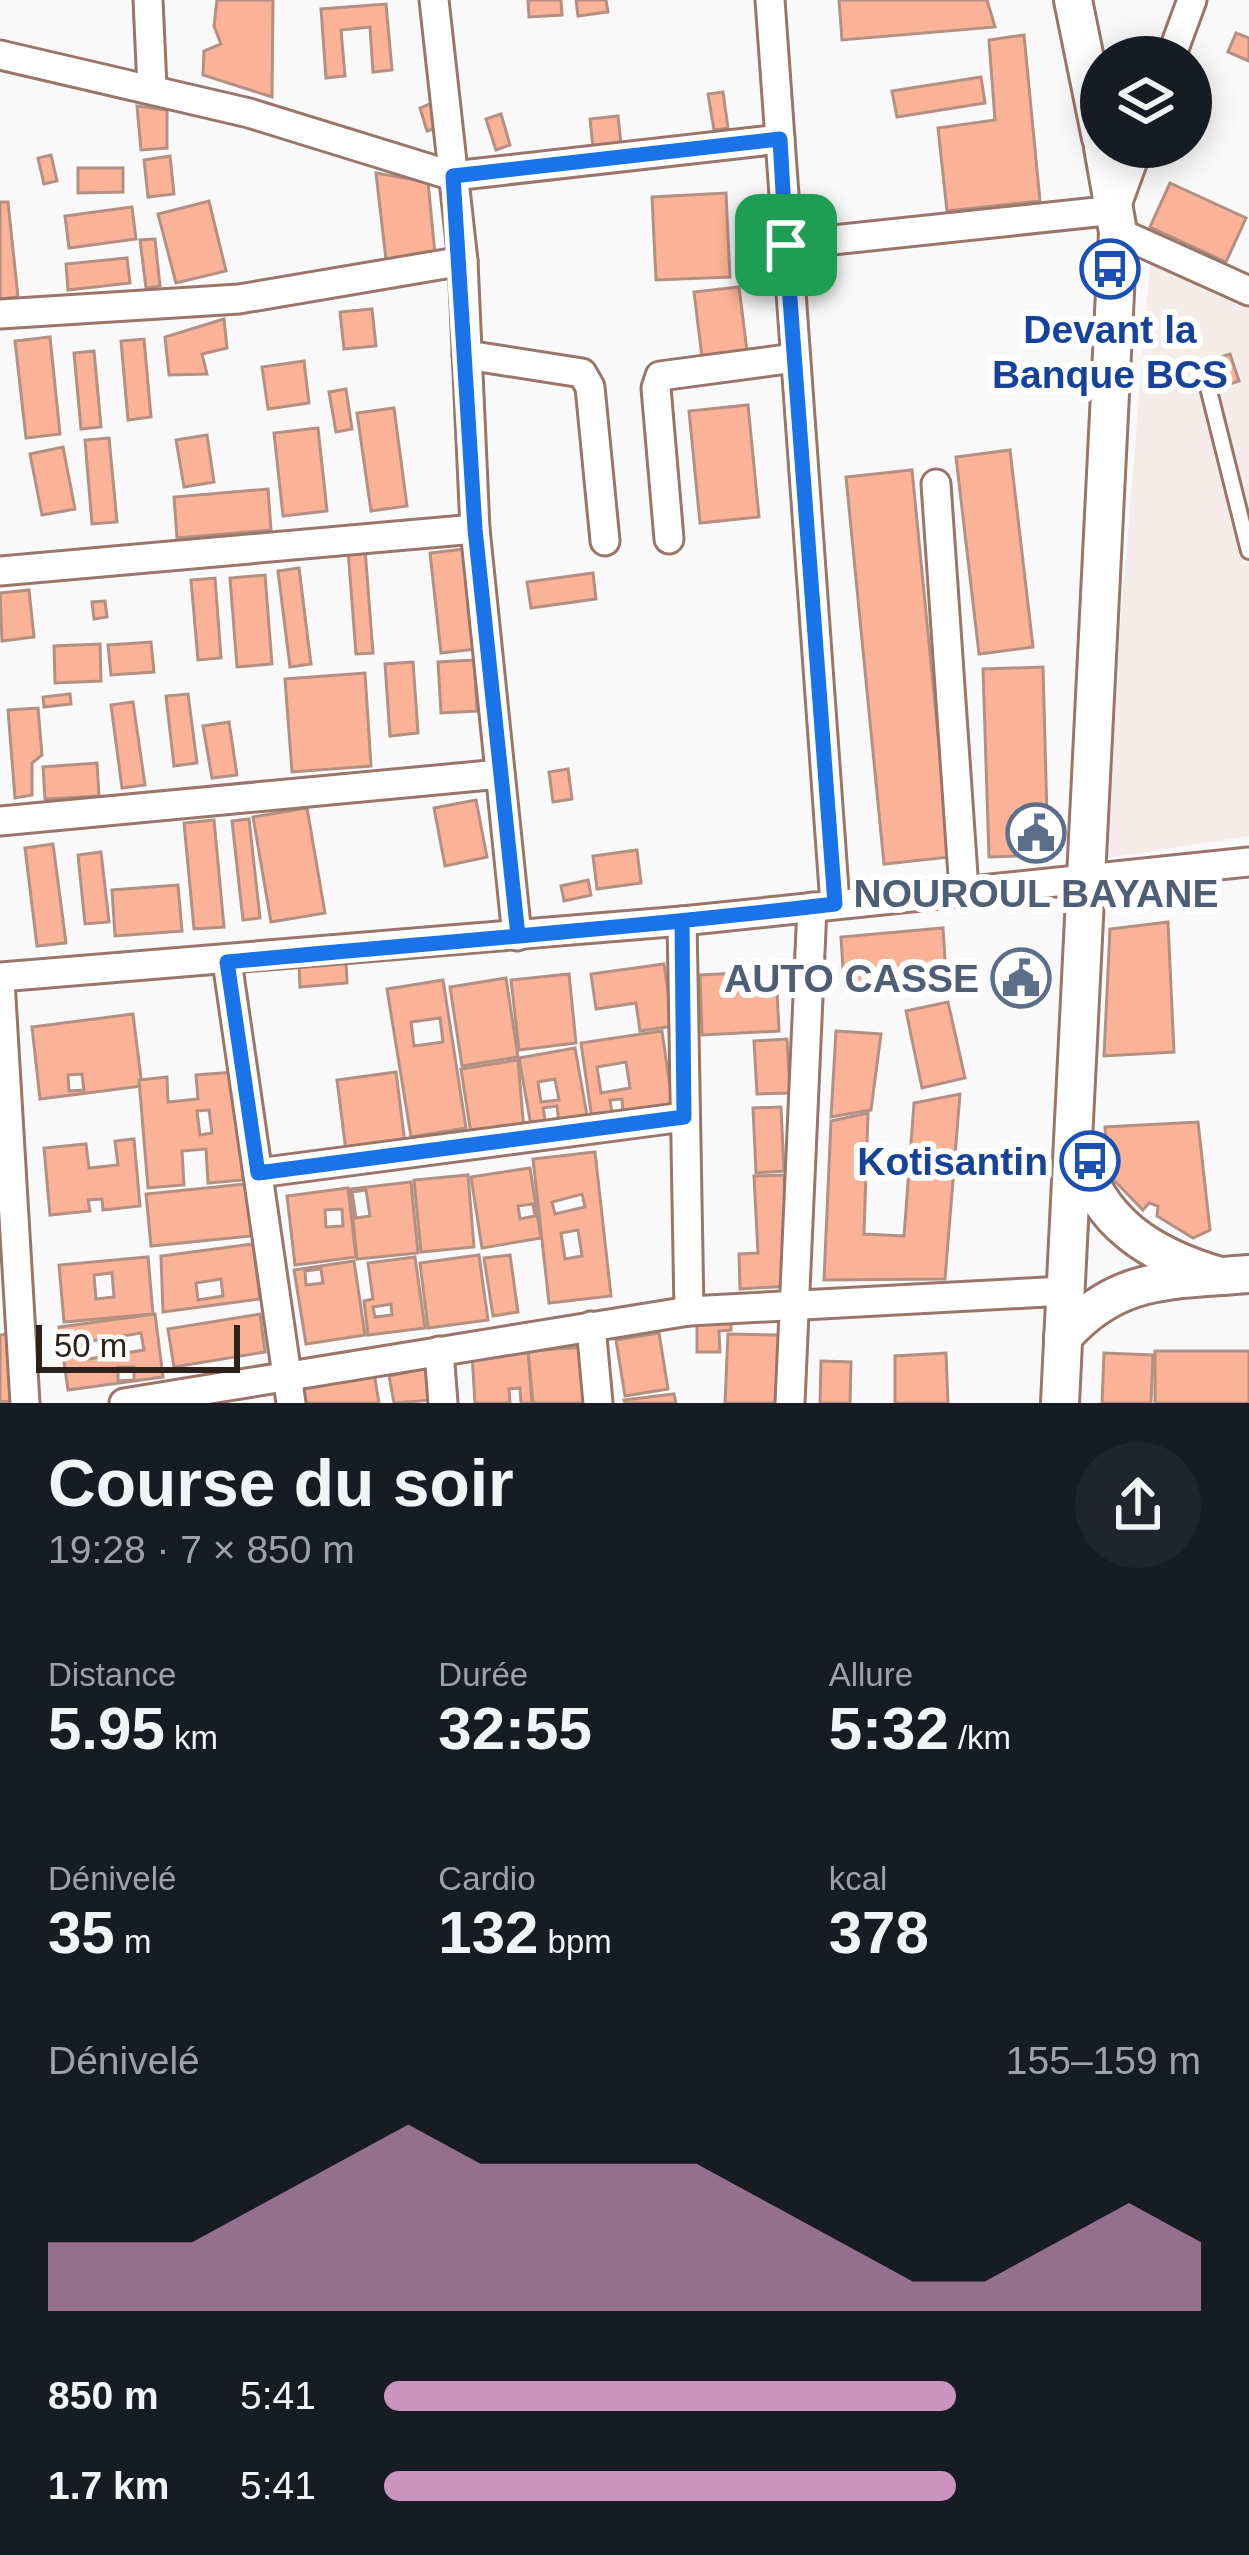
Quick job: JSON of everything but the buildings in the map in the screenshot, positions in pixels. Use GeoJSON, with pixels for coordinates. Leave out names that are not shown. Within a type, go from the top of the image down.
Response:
{"type":"FeatureCollection","features":[{"type":"Feature","properties":{"kind":"street"},"geometry":{"type":"LineString","coordinates":[[148,0],[152,87]]}},
{"type":"Feature","properties":{"kind":"street"},"geometry":{"type":"LineString","coordinates":[[434,0],[463,261],[475,529],[518,936]]}},
{"type":"Feature","properties":{"kind":"street"},"geometry":{"type":"LineString","coordinates":[[770,0],[824,906],[790,1403]]}},
{"type":"Feature","properties":{"kind":"street"},"geometry":{"type":"LineString","coordinates":[[1073,0],[1080,36]]}},
{"type":"Feature","properties":{"kind":"street"},"geometry":{"type":"LineString","coordinates":[[1179,36],[1192,0]]}},
{"type":"Feature","properties":{"kind":"street"},"geometry":{"type":"LineString","coordinates":[[0,55],[152,87],[453,176],[780,139]]}},
{"type":"Feature","properties":{"kind":"street"},"geometry":{"type":"LineString","coordinates":[[1060,1403],[1116,221],[1106,168]]}},
{"type":"Feature","properties":{"kind":"street"},"geometry":{"type":"LineString","coordinates":[[1116,221],[1132,168]]}},
{"type":"Feature","properties":{"kind":"street"},"geometry":{"type":"LineString","coordinates":[[786,245],[1116,221],[1249,291]]}},
{"type":"Feature","properties":{"kind":"street"},"geometry":{"type":"LineString","coordinates":[[0,314],[239,299],[463,261]]}},
{"type":"Feature","properties":{"kind":"street"},"geometry":{"type":"LineString","coordinates":[[467,356],[582,373],[590,387],[605,541]]}},
{"type":"Feature","properties":{"kind":"street"},"geometry":{"type":"LineString","coordinates":[[669,539],[656,388],[660,376],[794,358]]}},
{"type":"Feature","properties":{"kind":"street"},"geometry":{"type":"LineString","coordinates":[[935,484],[964,890]]}},
{"type":"Feature","properties":{"kind":"street"},"geometry":{"type":"LineString","coordinates":[[0,571],[475,529]]}},
{"type":"Feature","properties":{"kind":"street"},"geometry":{"type":"LineString","coordinates":[[0,821],[500,774]]}},
{"type":"Feature","properties":{"kind":"street"},"geometry":{"type":"LineString","coordinates":[[25,1403],[9,1260],[0,979],[682,921],[1249,862]]}},
{"type":"Feature","properties":{"kind":"street"},"geometry":{"type":"LineString","coordinates":[[682,921],[689,1310]]}},
{"type":"Feature","properties":{"kind":"street"},"geometry":{"type":"LineString","coordinates":[[227,962],[291,1403]]}},
{"type":"Feature","properties":{"kind":"street"},"geometry":{"type":"LineString","coordinates":[[258,1173],[684,1117]]}},
{"type":"Feature","properties":{"kind":"street"},"geometry":{"type":"LineString","coordinates":[[1076,1138],[1088,1185],[1117,1225],[1172,1262],[1234,1275]]}},
{"type":"Feature","properties":{"kind":"street"},"geometry":{"type":"LineString","coordinates":[[1064,1337],[1093,1304],[1119,1290],[1234,1275]]}},
{"type":"Feature","properties":{"kind":"street"},"geometry":{"type":"LineString","coordinates":[[124,1403],[689,1310],[1065,1291]]}},
{"type":"Feature","properties":{"kind":"street"},"geometry":{"type":"LineString","coordinates":[[591,1326],[598,1403]]}},
{"type":"Feature","properties":{"kind":"street"},"geometry":{"type":"LineString","coordinates":[[440,1351],[443,1403]]}},
{"type":"Feature","properties":{"kind":"lane"},"geometry":{"type":"LineString","coordinates":[[1206,380],[1249,551]]}},
{"type":"Feature","properties":{"kind":"shaded area"},"geometry":{"type":"Polygon","coordinates":[[[1151,252],[1249,300],[1249,836],[1101,859],[1151,252]]]}},
{"type":"Feature","properties":{"kind":"place","name":"Devant la Banque BCS"},"geometry":{"type":"Point","coordinates":[1110,269]}},
{"type":"Feature","properties":{"kind":"place","name":"NOUROUL BAYANE"},"geometry":{"type":"Point","coordinates":[1036,833]}},
{"type":"Feature","properties":{"kind":"place","name":"AUTO CASSE"},"geometry":{"type":"Point","coordinates":[1021,978]}},
{"type":"Feature","properties":{"kind":"place","name":"Kotisantin"},"geometry":{"type":"Point","coordinates":[1090,1161]}},
{"type":"Feature","properties":{"kind":"route"},"geometry":{"type":"LineString","coordinates":[[786,245],[780,139],[453,176],[463,261],[475,529],[518,936],[682,921],[684,1117],[258,1173],[227,962],[518,936],[682,921],[835,904],[786,245]]}}]}
